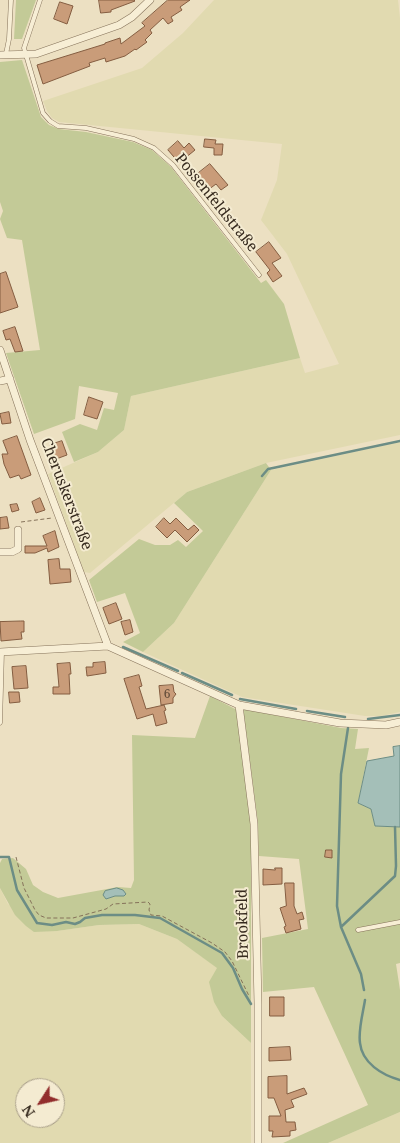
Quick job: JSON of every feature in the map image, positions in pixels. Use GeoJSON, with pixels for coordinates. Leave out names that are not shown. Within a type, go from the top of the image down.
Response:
{"type":"FeatureCollection","features":[{"type":"Feature","properties":{"kind":"street"},"geometry":{"type":"LineString","coordinates":[[3,54],[36,54],[119,25],[132,17],[150,0]]}},
{"type":"Feature","properties":{"kind":"street","name":"Cheruskerstraße"},"geometry":{"type":"LineString","coordinates":[[0,350],[30,440],[108,646]]}},
{"type":"Feature","properties":{"kind":"street"},"geometry":{"type":"LineString","coordinates":[[0,381],[10,379]]}},
{"type":"Feature","properties":{"kind":"street"},"geometry":{"type":"LineString","coordinates":[[0,552],[12,552],[18,549],[18,530]]}},
{"type":"Feature","properties":{"kind":"street"},"geometry":{"type":"LineString","coordinates":[[1,652],[108,646],[239,705],[340,723],[386,725],[400,722]]}},
{"type":"Feature","properties":{"kind":"street","name":"Brookfeld"},"geometry":{"type":"LineString","coordinates":[[239,705],[254,824],[258,1004],[258,1143]]}},
{"type":"Feature","properties":{"kind":"lane"},"geometry":{"type":"LineString","coordinates":[[3,54],[9,39],[11,0]]}},
{"type":"Feature","properties":{"kind":"lane"},"geometry":{"type":"LineString","coordinates":[[25,54],[24,48],[40,0]]}},
{"type":"Feature","properties":{"kind":"lane","name":"Possenfeldstraße"},"geometry":{"type":"LineString","coordinates":[[25,54],[43,113],[50,121],[58,126],[86,128],[134,139],[154,148],[173,165],[260,275]]}},
{"type":"Feature","properties":{"kind":"lane"},"geometry":{"type":"LineString","coordinates":[[0,723],[1,652]]}},
{"type":"Feature","properties":{"kind":"lane"},"geometry":{"type":"LineString","coordinates":[[358,930],[400,922]]}},
{"type":"Feature","properties":{"kind":"path"},"geometry":{"type":"LineString","coordinates":[[18,530],[19,522],[60,516]]}},
{"type":"Feature","properties":{"kind":"path"},"geometry":{"type":"LineString","coordinates":[[16,857],[24,888],[40,915],[46,918],[73,918],[106,909],[113,904],[148,902],[151,914],[162,916],[225,952],[232,961],[245,989],[258,1004]]}},
{"type":"Feature","properties":{"kind":"shaded area"},"geometry":{"type":"Polygon","coordinates":[[[214,0],[398,0],[400,18],[400,435],[266,463],[187,492],[90,573],[84,572],[48,474],[98,452],[124,430],[131,396],[300,358],[305,373],[339,364],[287,254],[261,220],[277,180],[282,144],[59,122],[52,118],[43,101],[142,68],[183,33],[214,0]]]}},
{"type":"Feature","properties":{"kind":"shaded area"},"geometry":{"type":"Polygon","coordinates":[[[400,442],[400,712],[381,716],[365,716],[242,697],[143,652],[174,623],[271,470],[400,442]]]}},
{"type":"Feature","properties":{"kind":"shaded area"},"geometry":{"type":"Polygon","coordinates":[[[0,888],[8,904],[57,931],[99,925],[139,924],[177,939],[218,968],[222,1016],[251,1043],[251,1143],[0,1143],[0,888]]]}},
{"type":"Feature","properties":{"kind":"shaded area"},"geometry":{"type":"Polygon","coordinates":[[[400,1112],[400,1143],[328,1143],[400,1112]]]}},
{"type":"Feature","properties":{"kind":"green space"},"geometry":{"type":"Polygon","coordinates":[[[16,0],[36,0],[22,39],[14,39],[16,0]]]}},
{"type":"Feature","properties":{"kind":"green space"},"geometry":{"type":"Polygon","coordinates":[[[22,60],[41,117],[49,125],[59,129],[86,132],[133,142],[152,150],[171,167],[261,283],[266,280],[284,304],[300,358],[131,396],[124,430],[98,452],[74,462],[62,432],[80,424],[97,430],[104,408],[114,410],[118,393],[79,386],[75,419],[34,434],[6,353],[40,350],[22,240],[7,238],[0,219],[3,211],[0,202],[0,62],[22,60]]]}},
{"type":"Feature","properties":{"kind":"green space"},"geometry":{"type":"Polygon","coordinates":[[[266,463],[271,470],[174,623],[143,652],[123,642],[140,633],[125,593],[97,602],[89,580],[139,539],[155,545],[170,545],[178,540],[186,547],[203,531],[174,503],[187,492],[266,463]]]}},
{"type":"Feature","properties":{"kind":"green space"},"geometry":{"type":"Polygon","coordinates":[[[210,696],[237,710],[251,825],[251,1043],[222,1016],[214,1002],[209,982],[217,968],[177,939],[139,924],[99,925],[34,932],[15,915],[0,888],[0,863],[2,859],[13,858],[26,869],[33,885],[43,892],[58,898],[118,887],[131,888],[134,880],[132,735],[195,738],[210,696]]]}},
{"type":"Feature","properties":{"kind":"green space"},"geometry":{"type":"Polygon","coordinates":[[[243,709],[341,728],[358,729],[355,749],[369,748],[358,803],[371,809],[375,826],[400,827],[400,963],[396,964],[400,990],[400,1112],[328,1143],[283,1143],[368,1105],[314,987],[263,992],[262,938],[308,929],[299,859],[259,856],[258,823],[243,709]]]}},
{"type":"Feature","properties":{"kind":"water"},"geometry":{"type":"Polygon","coordinates":[[[400,746],[400,827],[375,826],[371,809],[358,803],[367,761],[394,756],[393,747],[400,746]]]}},
{"type":"Feature","properties":{"kind":"water"},"geometry":{"type":"Polygon","coordinates":[[[117,888],[123,890],[126,894],[106,899],[103,895],[105,891],[117,888]]]}},
{"type":"Feature","properties":{"kind":"building"},"geometry":{"type":"Polygon","coordinates":[[[99,0],[135,1],[111,10],[111,12],[101,13],[99,0]]]}},
{"type":"Feature","properties":{"kind":"building"},"geometry":{"type":"Polygon","coordinates":[[[168,0],[190,0],[180,7],[182,10],[171,17],[173,21],[168,24],[163,18],[150,30],[152,33],[145,40],[147,42],[136,50],[106,62],[105,58],[89,63],[90,66],[43,84],[37,65],[120,38],[121,44],[145,26],[142,23],[168,0]]]}},
{"type":"Feature","properties":{"kind":"building"},"geometry":{"type":"Polygon","coordinates":[[[60,2],[73,6],[67,24],[54,19],[60,2]]]}},
{"type":"Feature","properties":{"kind":"building"},"geometry":{"type":"Polygon","coordinates":[[[205,139],[216,140],[215,144],[223,144],[222,155],[214,155],[214,148],[204,147],[205,139]]]}},
{"type":"Feature","properties":{"kind":"building"},"geometry":{"type":"Polygon","coordinates":[[[178,141],[184,148],[189,143],[195,150],[179,163],[168,150],[178,141]]]}},
{"type":"Feature","properties":{"kind":"building"},"geometry":{"type":"Polygon","coordinates":[[[210,164],[228,185],[221,190],[216,184],[208,190],[196,175],[210,164]]]}},
{"type":"Feature","properties":{"kind":"building"},"geometry":{"type":"Polygon","coordinates":[[[269,242],[281,258],[272,263],[282,276],[273,282],[267,273],[270,270],[256,252],[269,242]]]}},
{"type":"Feature","properties":{"kind":"building"},"geometry":{"type":"Polygon","coordinates":[[[6,272],[18,307],[0,313],[0,274],[6,272]]]}},
{"type":"Feature","properties":{"kind":"building"},"geometry":{"type":"Polygon","coordinates":[[[15,327],[23,351],[15,352],[10,339],[6,340],[3,331],[15,327]]]}},
{"type":"Feature","properties":{"kind":"building"},"geometry":{"type":"Polygon","coordinates":[[[89,397],[103,402],[97,419],[84,415],[89,397]]]}},
{"type":"Feature","properties":{"kind":"building"},"geometry":{"type":"Polygon","coordinates":[[[9,412],[11,423],[2,424],[0,414],[9,412]]]}},
{"type":"Feature","properties":{"kind":"building"},"geometry":{"type":"Polygon","coordinates":[[[17,436],[31,475],[21,479],[19,475],[10,478],[2,454],[8,454],[3,441],[17,436]]]}},
{"type":"Feature","properties":{"kind":"building"},"geometry":{"type":"Polygon","coordinates":[[[62,441],[67,455],[56,459],[50,445],[62,441]]]}},
{"type":"Feature","properties":{"kind":"building"},"geometry":{"type":"Polygon","coordinates":[[[40,498],[45,510],[36,513],[32,502],[40,498]]]}},
{"type":"Feature","properties":{"kind":"building"},"geometry":{"type":"Polygon","coordinates":[[[17,504],[19,510],[12,512],[10,505],[17,504]]]}},
{"type":"Feature","properties":{"kind":"building"},"geometry":{"type":"Polygon","coordinates":[[[7,517],[9,528],[0,529],[0,518],[7,517]]]}},
{"type":"Feature","properties":{"kind":"building"},"geometry":{"type":"Polygon","coordinates":[[[164,518],[170,524],[176,518],[188,530],[194,525],[199,530],[187,542],[175,530],[167,538],[156,527],[164,518]]]}},
{"type":"Feature","properties":{"kind":"building"},"geometry":{"type":"Polygon","coordinates":[[[55,531],[59,547],[48,552],[47,548],[35,553],[25,553],[25,546],[47,546],[43,536],[55,531]]]}},
{"type":"Feature","properties":{"kind":"building"},"geometry":{"type":"Polygon","coordinates":[[[59,559],[60,569],[70,569],[71,582],[50,584],[48,560],[59,559]]]}},
{"type":"Feature","properties":{"kind":"building"},"geometry":{"type":"Polygon","coordinates":[[[116,603],[122,619],[109,624],[103,608],[116,603]]]}},
{"type":"Feature","properties":{"kind":"building"},"geometry":{"type":"Polygon","coordinates":[[[130,620],[133,632],[125,635],[121,622],[130,620]]]}},
{"type":"Feature","properties":{"kind":"building"},"geometry":{"type":"Polygon","coordinates":[[[24,621],[24,632],[21,632],[22,639],[1,641],[0,622],[24,621]]]}},
{"type":"Feature","properties":{"kind":"building"},"geometry":{"type":"Polygon","coordinates":[[[105,662],[106,673],[87,676],[86,667],[93,667],[93,663],[105,662]]]}},
{"type":"Feature","properties":{"kind":"building"},"geometry":{"type":"Polygon","coordinates":[[[70,663],[70,694],[53,694],[53,687],[59,687],[57,664],[70,663]]]}},
{"type":"Feature","properties":{"kind":"building"},"geometry":{"type":"Polygon","coordinates":[[[26,666],[28,688],[14,689],[12,667],[26,666]]]}},
{"type":"Feature","properties":{"kind":"building"},"geometry":{"type":"Polygon","coordinates":[[[139,675],[142,686],[139,687],[146,709],[164,705],[167,723],[156,726],[153,714],[137,719],[124,679],[139,675]]]}},
{"type":"Feature","properties":{"kind":"building"},"geometry":{"type":"Polygon","coordinates":[[[173,685],[176,694],[173,698],[173,703],[161,705],[159,686],[173,685]]]}},
{"type":"Feature","properties":{"kind":"building"},"geometry":{"type":"Polygon","coordinates":[[[9,692],[19,692],[20,702],[10,703],[9,692]]]}},
{"type":"Feature","properties":{"kind":"building"},"geometry":{"type":"Polygon","coordinates":[[[326,850],[332,850],[332,858],[325,857],[326,850]]]}},
{"type":"Feature","properties":{"kind":"building"},"geometry":{"type":"Polygon","coordinates":[[[275,868],[282,868],[282,884],[263,885],[263,869],[275,870],[275,868]]]}},
{"type":"Feature","properties":{"kind":"building"},"geometry":{"type":"Polygon","coordinates":[[[285,883],[294,883],[294,906],[297,914],[302,912],[304,919],[299,920],[301,929],[286,933],[284,927],[286,926],[280,908],[286,906],[285,883]]]}},
{"type":"Feature","properties":{"kind":"building"},"geometry":{"type":"Polygon","coordinates":[[[270,997],[284,997],[284,1016],[270,1016],[270,997]]]}},
{"type":"Feature","properties":{"kind":"building"},"geometry":{"type":"Polygon","coordinates":[[[290,1047],[291,1060],[269,1061],[269,1048],[290,1047]]]}},
{"type":"Feature","properties":{"kind":"building"},"geometry":{"type":"Polygon","coordinates":[[[287,1076],[287,1094],[304,1088],[307,1094],[291,1100],[294,1107],[285,1110],[286,1122],[295,1122],[296,1130],[290,1131],[290,1136],[272,1137],[273,1131],[269,1131],[269,1116],[281,1116],[274,1098],[268,1098],[268,1077],[287,1076]]]}},
{"type":"Feature","properties":{"kind":"waterway"},"geometry":{"type":"LineString","coordinates":[[262,476],[268,469],[400,441]]}},
{"type":"Feature","properties":{"kind":"waterway"},"geometry":{"type":"LineString","coordinates":[[123,647],[178,671]]}},
{"type":"Feature","properties":{"kind":"waterway"},"geometry":{"type":"LineString","coordinates":[[182,673],[232,695]]}},
{"type":"Feature","properties":{"kind":"waterway"},"geometry":{"type":"LineString","coordinates":[[240,699],[296,709]]}},
{"type":"Feature","properties":{"kind":"waterway"},"geometry":{"type":"LineString","coordinates":[[307,711],[345,717]]}},
{"type":"Feature","properties":{"kind":"waterway"},"geometry":{"type":"LineString","coordinates":[[368,719],[400,715]]}},
{"type":"Feature","properties":{"kind":"waterway"},"geometry":{"type":"LineString","coordinates":[[348,728],[341,774],[337,906],[341,927],[361,974],[364,990]]}},
{"type":"Feature","properties":{"kind":"waterway"},"geometry":{"type":"LineString","coordinates":[[341,927],[395,876],[395,827]]}},
{"type":"Feature","properties":{"kind":"waterway"},"geometry":{"type":"LineString","coordinates":[[0,857],[9,857],[17,890],[37,923],[52,925],[66,922],[75,924],[85,918],[102,915],[135,915],[160,918],[222,953],[233,968],[251,1004]]}},
{"type":"Feature","properties":{"kind":"waterway"},"geometry":{"type":"LineString","coordinates":[[365,1000],[360,1033],[360,1043],[365,1057],[374,1067],[386,1075],[400,1080]]}}]}
